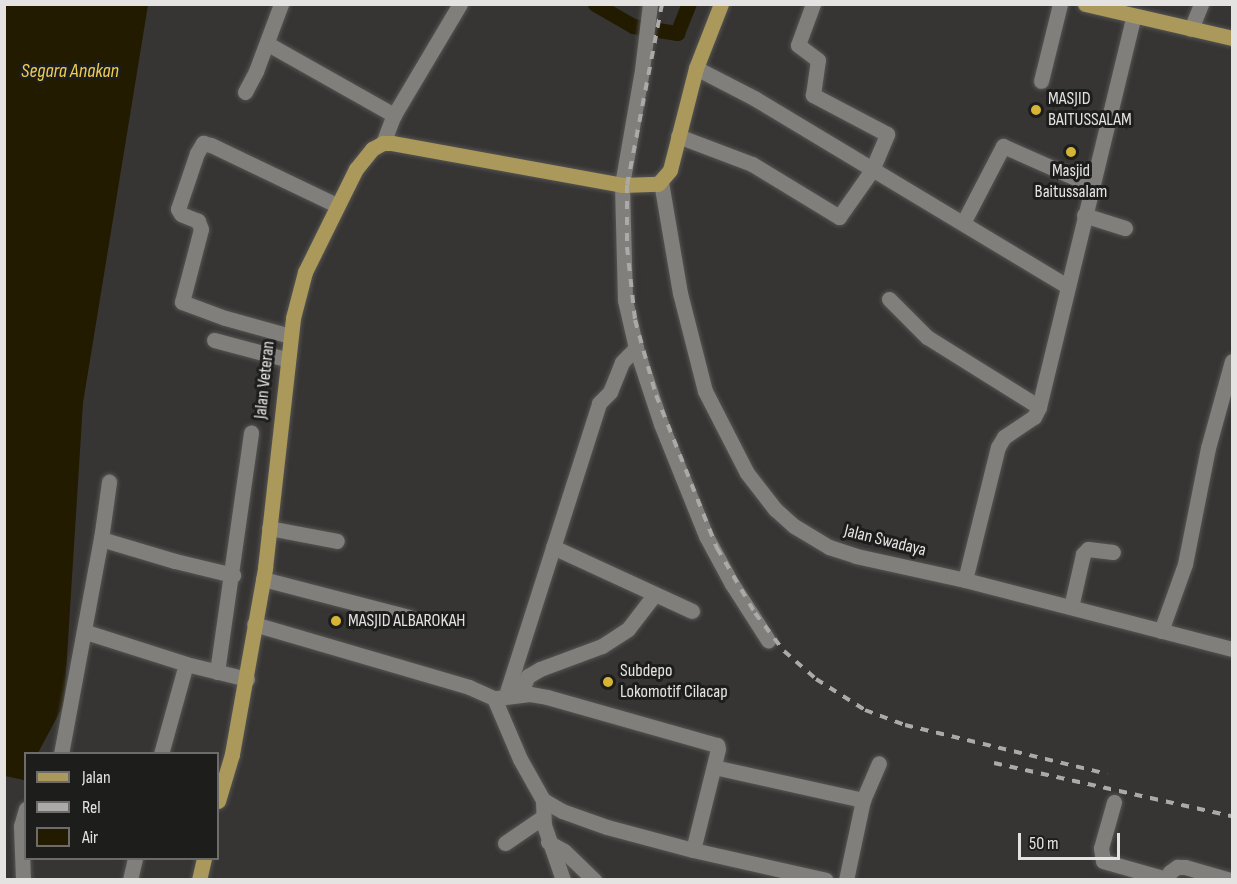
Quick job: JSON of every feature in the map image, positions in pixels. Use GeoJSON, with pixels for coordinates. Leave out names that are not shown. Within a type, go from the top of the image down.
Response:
{"type":"FeatureCollection","features":[{"type":"Feature","properties":{"kind":"main road"},"geometry":{"type":"LineString","coordinates":[[383,143],[622,185],[661,182],[670,170],[696,68],[721,4]]}},
{"type":"Feature","properties":{"kind":"main road"},"geometry":{"type":"LineString","coordinates":[[1085,4],[1133,17],[1233,38]]}},
{"type":"Feature","properties":{"kind":"main road","name":"Jalan Veteran"},"geometry":{"type":"LineString","coordinates":[[219,798],[232,754],[247,679],[270,528],[286,359],[305,272],[336,206],[364,157],[383,143]]}},
{"type":"Feature","properties":{"kind":"main road"},"geometry":{"type":"LineString","coordinates":[[199,879],[204,860]]}},
{"type":"Feature","properties":{"kind":"street"},"geometry":{"type":"LineString","coordinates":[[245,92],[268,44],[281,4]]}},
{"type":"Feature","properties":{"kind":"street","name":"Jalan Veteran"},"geometry":{"type":"LineString","coordinates":[[383,143],[394,115],[460,4]]}},
{"type":"Feature","properties":{"kind":"street"},"geometry":{"type":"LineString","coordinates":[[678,136],[752,164],[838,218],[872,170],[886,133],[813,95],[818,60],[798,46],[813,4]]}},
{"type":"Feature","properties":{"kind":"street"},"geometry":{"type":"LineString","coordinates":[[1041,81],[1060,4]]}},
{"type":"Feature","properties":{"kind":"street"},"geometry":{"type":"LineString","coordinates":[[1191,29],[1201,4]]}},
{"type":"Feature","properties":{"kind":"street"},"geometry":{"type":"LineString","coordinates":[[649,10],[642,70],[622,185],[625,300],[636,348],[661,424],[706,536],[732,584],[768,640]]}},
{"type":"Feature","properties":{"kind":"street"},"geometry":{"type":"LineString","coordinates":[[965,580],[998,447],[1004,437],[1034,417],[1039,407],[1090,185],[1133,17]]}},
{"type":"Feature","properties":{"kind":"street"},"geometry":{"type":"LineString","coordinates":[[268,44],[394,115]]}},
{"type":"Feature","properties":{"kind":"street"},"geometry":{"type":"LineString","coordinates":[[696,68],[754,98],[1068,288]]}},
{"type":"Feature","properties":{"kind":"street"},"geometry":{"type":"LineString","coordinates":[[290,336],[225,318],[182,302],[201,229],[198,221],[181,214],[178,209],[197,153],[203,143],[211,145],[336,206]]}},
{"type":"Feature","properties":{"kind":"street"},"geometry":{"type":"LineString","coordinates":[[963,223],[1003,146],[1090,185]]}},
{"type":"Feature","properties":{"kind":"street","name":"Jalan Swadaya"},"geometry":{"type":"LineString","coordinates":[[661,182],[676,275],[705,391],[747,473],[775,509],[809,538],[856,556],[965,580],[1233,649]]}},
{"type":"Feature","properties":{"kind":"street"},"geometry":{"type":"LineString","coordinates":[[1084,215],[1125,228]]}},
{"type":"Feature","properties":{"kind":"street"},"geometry":{"type":"LineString","coordinates":[[889,299],[927,337],[1039,407]]}},
{"type":"Feature","properties":{"kind":"street"},"geometry":{"type":"LineString","coordinates":[[214,340],[286,359]]}},
{"type":"Feature","properties":{"kind":"street"},"geometry":{"type":"LineString","coordinates":[[563,879],[548,842],[543,817],[543,801],[520,759],[506,696],[598,403],[610,392],[622,362],[636,348]]}},
{"type":"Feature","properties":{"kind":"street"},"geometry":{"type":"LineString","coordinates":[[1161,632],[1185,564],[1208,448],[1229,389],[1233,361]]}},
{"type":"Feature","properties":{"kind":"street"},"geometry":{"type":"LineString","coordinates":[[217,672],[233,575],[251,432]]}},
{"type":"Feature","properties":{"kind":"street"},"geometry":{"type":"LineString","coordinates":[[62,752],[86,632],[109,482]]}},
{"type":"Feature","properties":{"kind":"street"},"geometry":{"type":"LineString","coordinates":[[270,528],[337,541]]}},
{"type":"Feature","properties":{"kind":"street"},"geometry":{"type":"LineString","coordinates":[[101,539],[233,575]]}},
{"type":"Feature","properties":{"kind":"street"},"geometry":{"type":"LineString","coordinates":[[553,547],[692,611]]}},
{"type":"Feature","properties":{"kind":"street"},"geometry":{"type":"LineString","coordinates":[[1071,607],[1083,554],[1088,549],[1113,552]]}},
{"type":"Feature","properties":{"kind":"street"},"geometry":{"type":"LineString","coordinates":[[263,579],[409,617]]}},
{"type":"Feature","properties":{"kind":"street"},"geometry":{"type":"LineString","coordinates":[[506,696],[528,676],[540,669],[602,646],[628,629],[655,594]]}},
{"type":"Feature","properties":{"kind":"street"},"geometry":{"type":"LineString","coordinates":[[254,624],[469,687],[506,696],[547,698],[717,745],[714,767],[693,850]]}},
{"type":"Feature","properties":{"kind":"street"},"geometry":{"type":"LineString","coordinates":[[86,632],[186,664],[247,679]]}},
{"type":"Feature","properties":{"kind":"street"},"geometry":{"type":"LineString","coordinates":[[161,752],[186,664]]}},
{"type":"Feature","properties":{"kind":"street"},"geometry":{"type":"LineString","coordinates":[[846,879],[863,800],[879,763]]}},
{"type":"Feature","properties":{"kind":"street"},"geometry":{"type":"LineString","coordinates":[[714,767],[863,800]]}},
{"type":"Feature","properties":{"kind":"street"},"geometry":{"type":"LineString","coordinates":[[543,801],[581,818],[693,850],[826,879]]}},
{"type":"Feature","properties":{"kind":"street"},"geometry":{"type":"LineString","coordinates":[[1114,802],[1101,848],[1103,861],[1166,879],[1177,867],[1230,879]]}},
{"type":"Feature","properties":{"kind":"street"},"geometry":{"type":"LineString","coordinates":[[23,879],[21,826],[24,816]]}},
{"type":"Feature","properties":{"kind":"street"},"geometry":{"type":"LineString","coordinates":[[505,843],[543,817]]}},
{"type":"Feature","properties":{"kind":"street"},"geometry":{"type":"LineString","coordinates":[[548,842],[564,851],[594,879]]}},
{"type":"Feature","properties":{"kind":"street"},"geometry":{"type":"LineString","coordinates":[[130,879],[135,860]]}},
{"type":"Feature","properties":{"kind":"water","name":"Segara Anakan"},"geometry":{"type":"Polygon","coordinates":[[[5,5],[148,5],[83,403],[64,704],[39,752],[24,752],[24,780],[5,776],[5,5]]]}},
{"type":"Feature","properties":{"kind":"waterway"},"geometry":{"type":"LineString","coordinates":[[595,4],[633,26],[677,33],[689,4]]}},
{"type":"Feature","properties":{"kind":"railway"},"geometry":{"type":"LineString","coordinates":[[662,4],[627,185],[627,247],[635,320],[656,395],[717,548],[755,613],[784,651],[816,679],[865,710],[905,725],[1107,774]]}},
{"type":"Feature","properties":{"kind":"railway"},"geometry":{"type":"LineString","coordinates":[[994,763],[1232,816]]}},
{"type":"Feature","properties":{"kind":"place","name":"MASJID BAITUSSALAM"},"geometry":{"type":"Point","coordinates":[1036,110]}},
{"type":"Feature","properties":{"kind":"place","name":"Masjid Baitussalam"},"geometry":{"type":"Point","coordinates":[1071,152]}},
{"type":"Feature","properties":{"kind":"place","name":"MASJID ALBAROKAH"},"geometry":{"type":"Point","coordinates":[336,621]}},
{"type":"Feature","properties":{"kind":"place","name":"Subdepo Lokomotif Cilacap"},"geometry":{"type":"Point","coordinates":[608,682]}}]}
